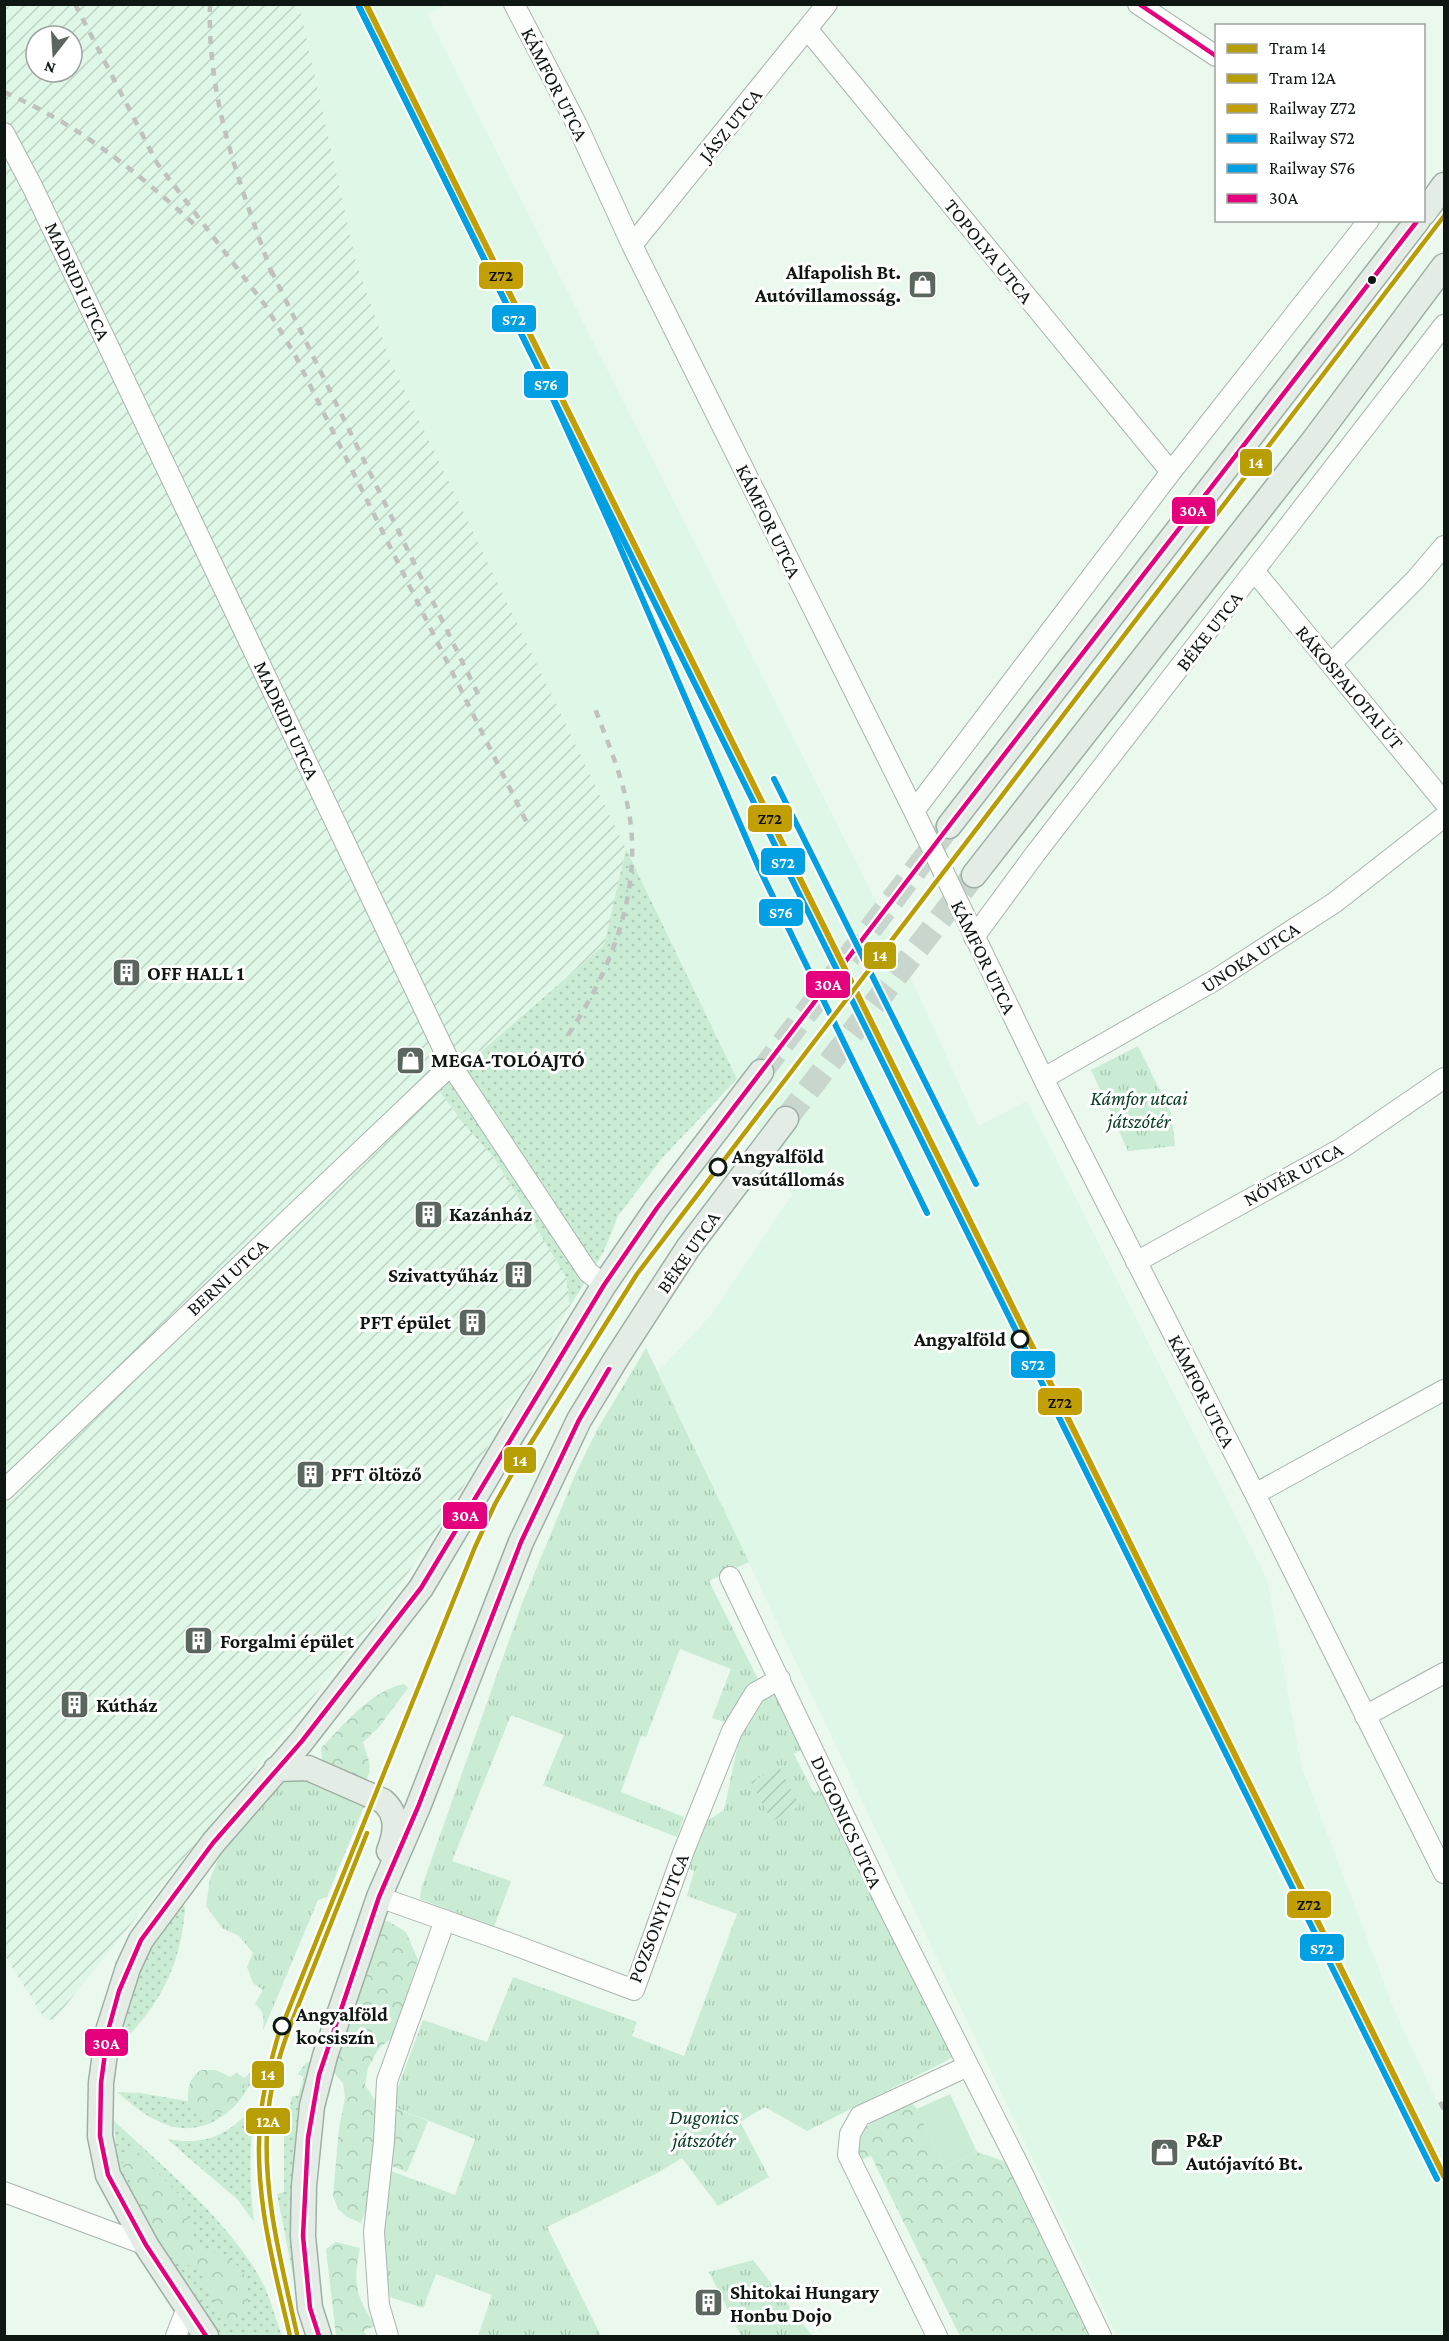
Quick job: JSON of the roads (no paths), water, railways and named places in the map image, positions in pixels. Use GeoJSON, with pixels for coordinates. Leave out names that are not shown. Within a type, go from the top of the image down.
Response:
{"type":"FeatureCollection","features":[{"type":"Feature","properties":{"kind":"main road"},"geometry":{"type":"LineString","coordinates":[[949,826],[1416,222]]}},
{"type":"Feature","properties":{"kind":"main road","name":"BÉKE UTCA"},"geometry":{"type":"LineString","coordinates":[[974,875],[1314,440],[1444,266]]}},
{"type":"Feature","properties":{"kind":"main road"},"geometry":{"type":"LineString","coordinates":[[206,2337],[146,2245],[108,2175],[100,2136],[101,2083],[108,2031],[119,1991],[141,1940],[213,1843],[302,1741],[421,1588],[604,1285],[657,1208],[761,1072]]}},
{"type":"Feature","properties":{"kind":"main road","name":"BÉKE UTCA"},"geometry":{"type":"LineString","coordinates":[[379,1897],[418,1807],[521,1542],[579,1420],[615,1359],[688,1248],[786,1119]]}},
{"type":"Feature","properties":{"kind":"main road"},"geometry":{"type":"LineString","coordinates":[[276,1769],[308,1768],[376,1797],[389,1807],[393,1814],[395,1827],[393,1840],[381,1870],[379,1897],[325,2056],[312,2106],[304,2186],[303,2236],[310,2308],[319,2337]]}},
{"type":"Feature","properties":{"kind":"street","name":"KÁMFOR UTCA"},"geometry":{"type":"LineString","coordinates":[[514,4],[577,125],[632,245],[914,811],[1044,1078],[1444,1873]]}},
{"type":"Feature","properties":{"kind":"street","name":"JÁSZ UTCA"},"geometry":{"type":"LineString","coordinates":[[632,245],[827,4]]}},
{"type":"Feature","properties":{"kind":"street"},"geometry":{"type":"LineString","coordinates":[[1138,4],[1215,55]]}},
{"type":"Feature","properties":{"kind":"street","name":"TOPOLYA UTCA"},"geometry":{"type":"LineString","coordinates":[[808,30],[1171,472]]}},
{"type":"Feature","properties":{"kind":"street","name":"MADRIDI UTCA"},"geometry":{"type":"LineString","coordinates":[[4,134],[33,188],[451,1065],[588,1272],[604,1285]]}},
{"type":"Feature","properties":{"kind":"street"},"geometry":{"type":"LineString","coordinates":[[914,811],[1171,472],[1367,222]]}},
{"type":"Feature","properties":{"kind":"street","name":"BÉKE UTCA"},"geometry":{"type":"LineString","coordinates":[[974,937],[1035,854],[1444,325]]}},
{"type":"Feature","properties":{"kind":"street"},"geometry":{"type":"LineString","coordinates":[[1331,664],[1416,579],[1444,546]]}},
{"type":"Feature","properties":{"kind":"street","name":"RÁKOSPALOTAI ÚT"},"geometry":{"type":"LineString","coordinates":[[1255,572],[1444,802]]}},
{"type":"Feature","properties":{"kind":"street","name":"UNOKA UTCA"},"geometry":{"type":"LineString","coordinates":[[1044,1078],[1215,980],[1334,903],[1444,817]]}},
{"type":"Feature","properties":{"kind":"street","name":"BERNI UTCA"},"geometry":{"type":"LineString","coordinates":[[4,1490],[451,1065]]}},
{"type":"Feature","properties":{"kind":"street","name":"NŐVÉR UTCA"},"geometry":{"type":"LineString","coordinates":[[1136,1262],[1342,1148],[1444,1078]]}},
{"type":"Feature","properties":{"kind":"street"},"geometry":{"type":"LineString","coordinates":[[1255,1494],[1444,1390]]}},
{"type":"Feature","properties":{"kind":"street","name":"DUGONICS UTCA"},"geometry":{"type":"LineString","coordinates":[[730,1577],[885,1901],[1019,2166],[1101,2337]]}},
{"type":"Feature","properties":{"kind":"street"},"geometry":{"type":"LineString","coordinates":[[1365,1716],[1444,1673]]}},
{"type":"Feature","properties":{"kind":"street","name":"POZSONYI UTCA"},"geometry":{"type":"LineString","coordinates":[[379,1897],[634,1990],[683,1853],[732,1731],[754,1693],[780,1679]]}},
{"type":"Feature","properties":{"kind":"street"},"geometry":{"type":"LineString","coordinates":[[388,2337],[379,2305],[374,2232],[384,2141],[387,2081],[445,1920]]}},
{"type":"Feature","properties":{"kind":"street"},"geometry":{"type":"LineString","coordinates":[[937,2337],[848,2155],[850,2134],[860,2116],[968,2066]]}},
{"type":"Feature","properties":{"kind":"street"},"geometry":{"type":"LineString","coordinates":[[4,2192],[146,2245]]}},
{"type":"Feature","properties":{"kind":"street"},"geometry":{"type":"LineString","coordinates":[[176,2337],[187,2308]]}},
{"type":"Feature","properties":{"kind":"tunnel"},"geometry":{"type":"LineString","coordinates":[[761,1072],[949,826]]}},
{"type":"Feature","properties":{"kind":"tunnel"},"geometry":{"type":"LineString","coordinates":[[786,1119],[974,875]]}},
{"type":"Feature","properties":{"kind":"railway"},"geometry":{"type":"LineString","coordinates":[[75,4],[157,163],[265,305],[295,355],[529,827]]}},
{"type":"Feature","properties":{"kind":"railway"},"geometry":{"type":"LineString","coordinates":[[210,4],[214,76],[220,110],[238,177],[273,277]]}},
{"type":"Feature","properties":{"kind":"railway"},"geometry":{"type":"LineString","coordinates":[[4,92],[82,134],[151,186],[195,225]]}},
{"type":"Feature","properties":{"kind":"railway"},"geometry":{"type":"LineString","coordinates":[[271,270],[479,696]]}},
{"type":"Feature","properties":{"kind":"railway"},"geometry":{"type":"LineString","coordinates":[[568,1035],[597,986],[609,960],[626,905],[631,876],[630,819],[624,790],[594,706]]}},
{"type":"Feature","properties":{"kind":"railway"},"geometry":{"type":"LineString","coordinates":[[1440,2102],[1444,2110]]}},
{"type":"Feature","properties":{"kind":"tram line","name":"14"},"geometry":{"type":"LineString","coordinates":[[290,2336],[266,2225],[259,2169],[261,2112],[268,2074],[278,2036],[475,1547],[495,1504],[637,1274],[1444,216]]}},
{"type":"Feature","properties":{"kind":"tram line","name":"12A"},"geometry":{"type":"LineString","coordinates":[[297,2334],[279,2253],[270,2198],[267,2170],[270,2097],[278,2061],[290,2027],[367,1833]]}},
{"type":"Feature","properties":{"kind":"rail line","name":"S76"},"geometry":{"type":"LineString","coordinates":[[358,4],[548,388],[613,531],[759,868],[927,1213]]}},
{"type":"Feature","properties":{"kind":"rail line","name":"Z72"},"geometry":{"type":"LineString","coordinates":[[366,4],[1444,2176]]}},
{"type":"Feature","properties":{"kind":"rail line","name":"S72"},"geometry":{"type":"LineString","coordinates":[[359,7],[1437,2179]]}},
{"type":"Feature","properties":{"kind":"rail line","name":"S76"},"geometry":{"type":"LineString","coordinates":[[774,779],[976,1184]]}},
{"type":"Feature","properties":{"kind":"place","name":"Alfapolish Bt. Autóvillamosság."},"geometry":{"type":"Point","coordinates":[922,284]}},
{"type":"Feature","properties":{"kind":"place","name":"OFF HALL 1"},"geometry":{"type":"Point","coordinates":[126,973]}},
{"type":"Feature","properties":{"kind":"place","name":"MEGA-TOLÓAJTÓ"},"geometry":{"type":"Point","coordinates":[410,1060]}},
{"type":"Feature","properties":{"kind":"place","name":"Angyalföld vasútállomás"},"geometry":{"type":"Point","coordinates":[718,1167]}},
{"type":"Feature","properties":{"kind":"place","name":"Kazánház"},"geometry":{"type":"Point","coordinates":[428,1214]}},
{"type":"Feature","properties":{"kind":"place","name":"Szivattyűház"},"geometry":{"type":"Point","coordinates":[519,1275]}},
{"type":"Feature","properties":{"kind":"place","name":"PFT épület"},"geometry":{"type":"Point","coordinates":[472,1322]}},
{"type":"Feature","properties":{"kind":"place","name":"Angyalföld"},"geometry":{"type":"Point","coordinates":[1020,1339]}},
{"type":"Feature","properties":{"kind":"place","name":"PFT öltöző"},"geometry":{"type":"Point","coordinates":[310,1474]}},
{"type":"Feature","properties":{"kind":"place","name":"Forgalmi épület"},"geometry":{"type":"Point","coordinates":[199,1641]}},
{"type":"Feature","properties":{"kind":"place","name":"Kútház"},"geometry":{"type":"Point","coordinates":[75,1705]}},
{"type":"Feature","properties":{"kind":"place","name":"Angyalföld kocsiszín"},"geometry":{"type":"Point","coordinates":[282,2026]}},
{"type":"Feature","properties":{"kind":"place","name":"P&P Autójavító Bt."},"geometry":{"type":"Point","coordinates":[1165,2152]}},
{"type":"Feature","properties":{"kind":"place","name":"Shitokai Hungary Honbu Dojo"},"geometry":{"type":"Point","coordinates":[709,2303]}},
{"type":"Feature","properties":{"kind":"park label","name":"Kámfor utcai játszótér"},"geometry":{"type":"Point","coordinates":[1139,1110]}},
{"type":"Feature","properties":{"kind":"park label","name":"Dugonics játszótér"},"geometry":{"type":"Point","coordinates":[704,2128]}}]}
